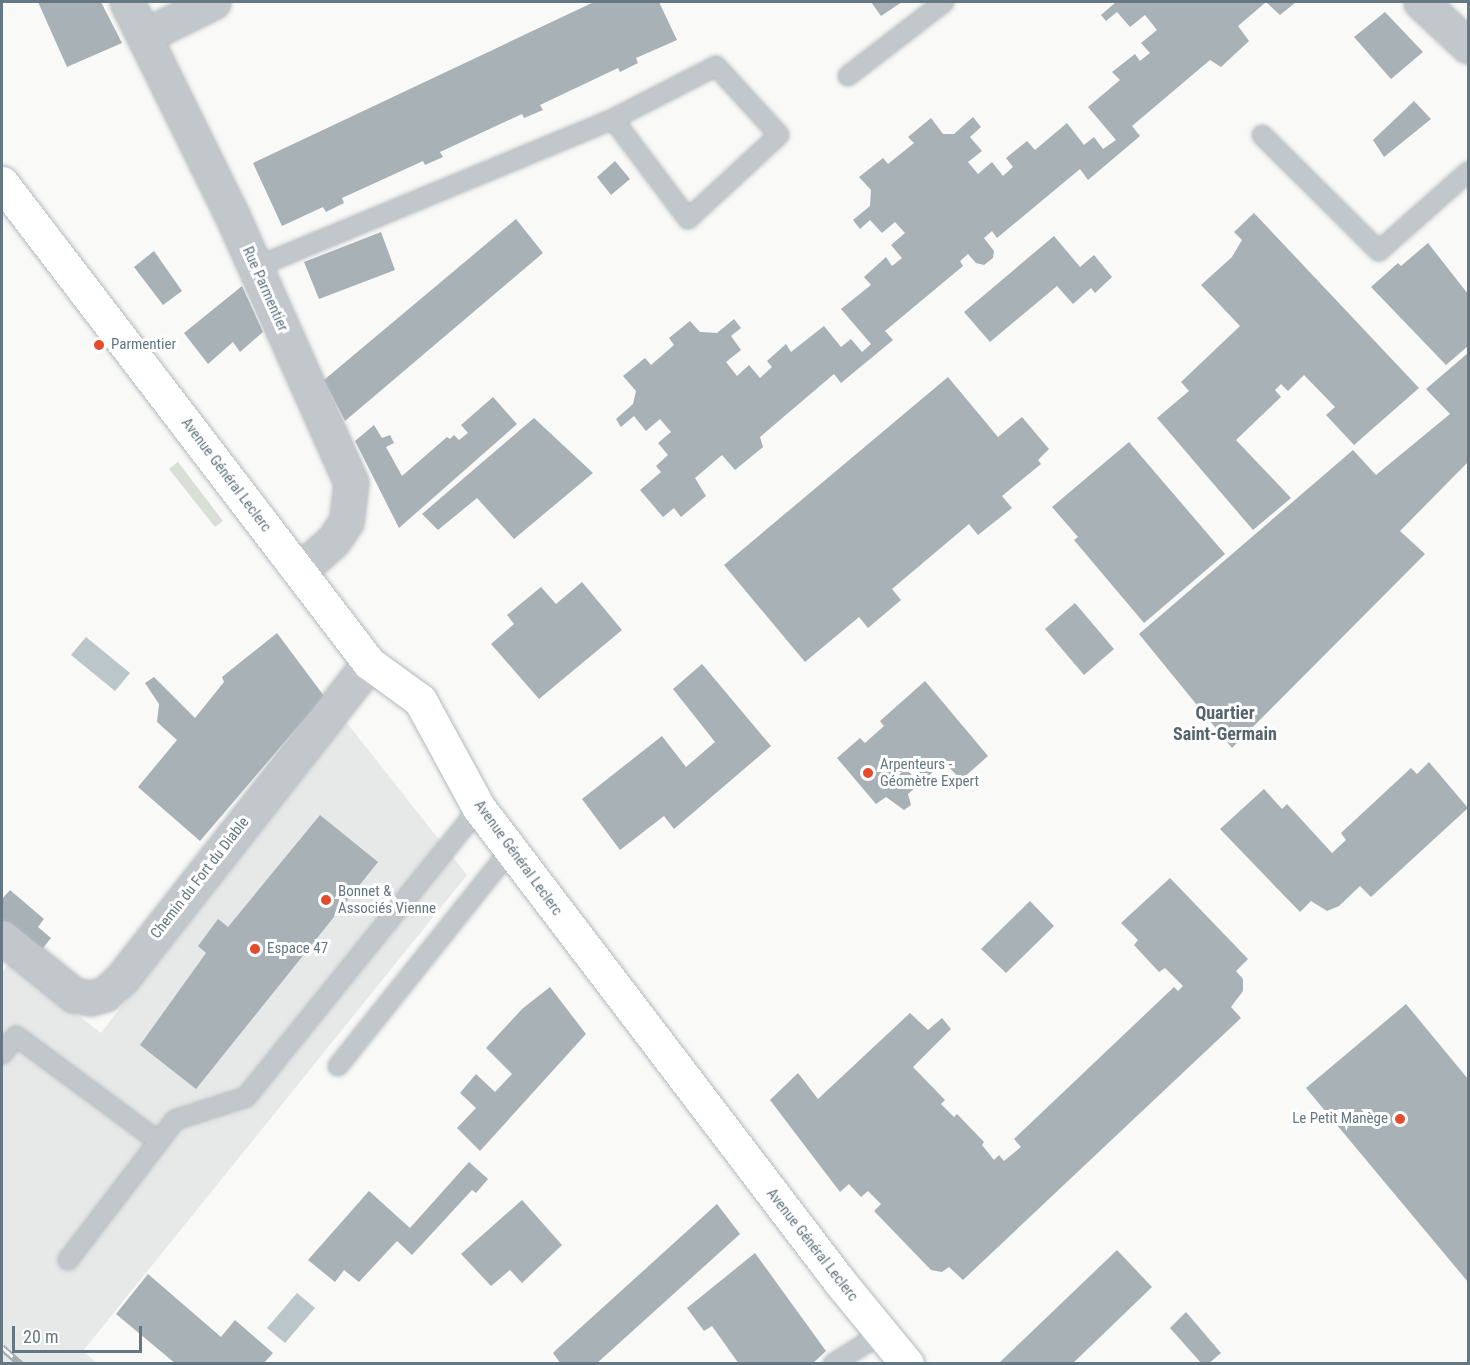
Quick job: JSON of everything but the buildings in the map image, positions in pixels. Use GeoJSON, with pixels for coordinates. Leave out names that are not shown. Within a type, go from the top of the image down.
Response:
{"type":"FeatureCollection","features":[{"type":"Feature","properties":{"kind":"main road","name":"Avenue Général Leclerc"},"geometry":{"type":"LineString","coordinates":[[4,193],[369,663],[420,700],[479,808],[908,1364]]}},
{"type":"Feature","properties":{"kind":"street","name":"Rue Parmentier"},"geometry":{"type":"LineString","coordinates":[[127,2],[256,267],[351,483],[346,522],[333,542],[299,571]]}},
{"type":"Feature","properties":{"kind":"street"},"geometry":{"type":"LineString","coordinates":[[144,36],[213,2]]}},
{"type":"Feature","properties":{"kind":"street"},"geometry":{"type":"LineString","coordinates":[[1421,2],[1468,46]]}},
{"type":"Feature","properties":{"kind":"street","name":"Chemin du Fort du Diable"},"geometry":{"type":"LineString","coordinates":[[2,937],[74,995],[91,998],[105,994],[123,977],[369,663]]}},
{"type":"Feature","properties":{"kind":"lane"},"geometry":{"type":"LineString","coordinates":[[848,76],[945,2]]}},
{"type":"Feature","properties":{"kind":"lane"},"geometry":{"type":"LineString","coordinates":[[256,267],[613,119],[716,66],[779,135],[688,219],[613,119]]}},
{"type":"Feature","properties":{"kind":"lane"},"geometry":{"type":"LineString","coordinates":[[1262,135],[1379,251],[1468,172]]}},
{"type":"Feature","properties":{"kind":"lane"},"geometry":{"type":"LineString","coordinates":[[68,1260],[175,1120],[246,1097],[479,808]]}},
{"type":"Feature","properties":{"kind":"lane"},"geometry":{"type":"LineString","coordinates":[[338,1066],[511,849]]}},
{"type":"Feature","properties":{"kind":"lane"},"geometry":{"type":"LineString","coordinates":[[2,1054],[16,1036],[159,1142]]}},
{"type":"Feature","properties":{"kind":"lane"},"geometry":{"type":"LineString","coordinates":[[832,1364],[882,1333]]}},
{"type":"Feature","properties":{"kind":"shaded area"},"geometry":{"type":"Polygon","coordinates":[[[178,462],[223,521],[215,527],[169,469],[178,462]]]}},
{"type":"Feature","properties":{"kind":"shaded area"},"geometry":{"type":"Polygon","coordinates":[[[86,637],[130,673],[115,691],[71,655],[86,637]]]}},
{"type":"Feature","properties":{"kind":"shaded area"},"geometry":{"type":"Polygon","coordinates":[[[343,718],[467,875],[83,1351],[97,1363],[2,1363],[2,973],[9,963],[101,1033],[343,718]]]}},
{"type":"Feature","properties":{"kind":"shaded area"},"geometry":{"type":"Polygon","coordinates":[[[297,1293],[315,1308],[285,1343],[267,1328],[297,1293]]]}},
{"type":"Feature","properties":{"kind":"railway"},"geometry":{"type":"LineString","coordinates":[[2,1347],[21,1364]]}},
{"type":"Feature","properties":{"kind":"place","name":"Parmentier"},"geometry":{"type":"Point","coordinates":[99,345]}},
{"type":"Feature","properties":{"kind":"place","name":"Arpenteurs - Géomètre Expert"},"geometry":{"type":"Point","coordinates":[868,773]}},
{"type":"Feature","properties":{"kind":"place","name":"Bonnet & Associés Vienne"},"geometry":{"type":"Point","coordinates":[326,900]}},
{"type":"Feature","properties":{"kind":"place","name":"Espace 47"},"geometry":{"type":"Point","coordinates":[255,949]}},
{"type":"Feature","properties":{"kind":"place","name":"Le Petit Manège"},"geometry":{"type":"Point","coordinates":[1400,1119]}},
{"type":"Feature","properties":{"kind":"district","name":"Quartier Saint-Germain"},"geometry":{"type":"Point","coordinates":[1225,724]}}]}
